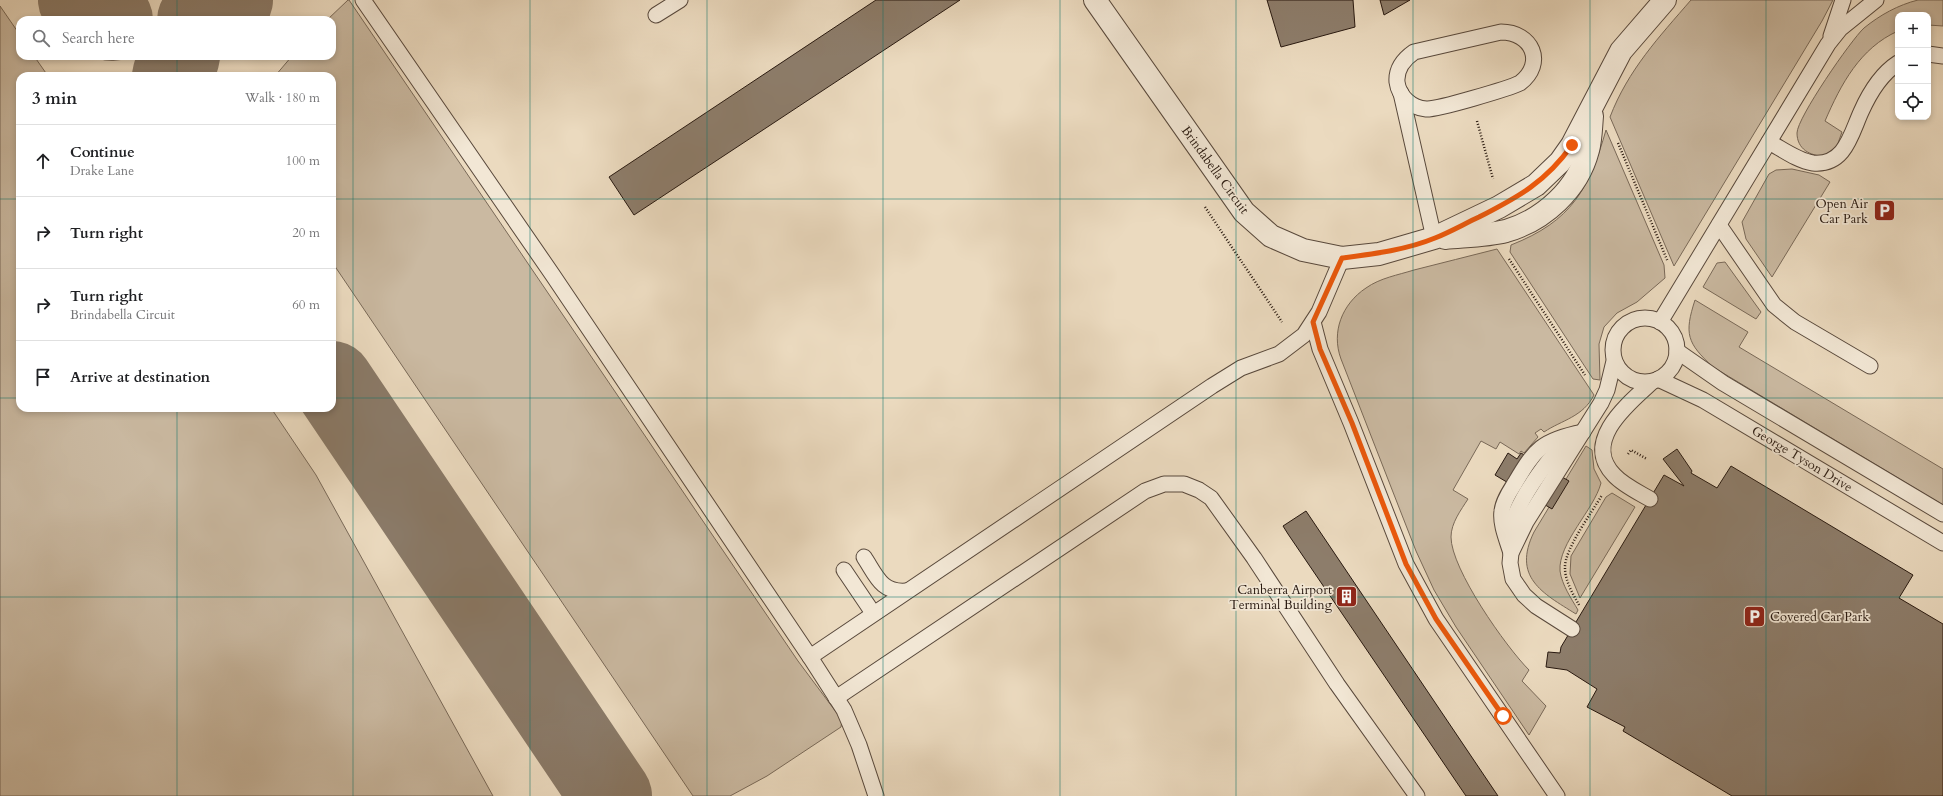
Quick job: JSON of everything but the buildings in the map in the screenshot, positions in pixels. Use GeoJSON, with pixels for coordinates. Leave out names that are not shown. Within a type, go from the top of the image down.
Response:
{"type":"FeatureCollection","features":[{"type":"Feature","properties":{"kind":"street","name":"Brindabella Circuit"},"geometry":{"type":"LineString","coordinates":[[1095,0],[1244,212],[1271,236],[1303,250],[1342,258],[1379,254],[1434,238],[1476,236],[1505,231],[1529,221],[1554,204],[1570,186],[1586,158],[1592,110],[1597,96],[1622,51],[1665,0]]}},
{"type":"Feature","properties":{"kind":"lane"},"geometry":{"type":"LineString","coordinates":[[363,0],[552,274],[810,657],[844,710],[859,745],[876,796]]}},
{"type":"Feature","properties":{"kind":"lane"},"geometry":{"type":"LineString","coordinates":[[656,16],[680,0]]}},
{"type":"Feature","properties":{"kind":"lane"},"geometry":{"type":"LineString","coordinates":[[1828,44],[1843,0]]}},
{"type":"Feature","properties":{"kind":"lane"},"geometry":{"type":"LineString","coordinates":[[1660,322],[1828,44],[1840,29],[1876,0]]}},
{"type":"Feature","properties":{"kind":"lane"},"geometry":{"type":"LineString","coordinates":[[1400,93],[1411,104],[1428,109],[1516,86],[1526,78],[1530,72],[1533,57],[1531,48],[1523,37],[1510,32],[1501,32],[1414,52],[1406,58],[1398,73],[1400,93],[1434,238]]}},
{"type":"Feature","properties":{"kind":"lane"},"geometry":{"type":"LineString","coordinates":[[1931,54],[1943,56]]}},
{"type":"Feature","properties":{"kind":"lane"},"geometry":{"type":"LineString","coordinates":[[1769,142],[1813,163],[1825,163],[1836,158],[1847,145],[1861,111],[1879,82],[1887,72],[1895,65]]}},
{"type":"Feature","properties":{"kind":"lane"},"geometry":{"type":"LineString","coordinates":[[1719,225],[1774,305],[1795,322],[1820,338],[1870,366]]}},
{"type":"Feature","properties":{"kind":"lane"},"geometry":{"type":"LineString","coordinates":[[810,657],[873,613],[1230,374],[1288,349],[1304,336],[1313,322],[1342,258]]}},
{"type":"Feature","properties":{"kind":"lane"},"geometry":{"type":"LineString","coordinates":[[1650,499],[1614,476],[1607,465],[1603,450],[1606,433],[1616,417],[1655,381],[1669,371],[1676,358],[1677,351],[1673,334],[1660,322],[1650,318],[1639,319],[1628,323],[1620,330],[1615,339],[1613,350],[1614,360],[1618,369],[1633,380],[1655,381]]}},
{"type":"Feature","properties":{"kind":"lane"},"geometry":{"type":"LineString","coordinates":[[1313,322],[1320,349],[1352,423],[1406,564],[1436,619],[1557,796]]}},
{"type":"Feature","properties":{"kind":"lane","name":"George Tyson Drive"},"geometry":{"type":"LineString","coordinates":[[1677,351],[1723,383],[1943,514]]}},
{"type":"Feature","properties":{"kind":"lane"},"geometry":{"type":"LineString","coordinates":[[1572,629],[1536,606],[1524,595],[1513,578],[1510,564],[1511,553],[1513,544],[1526,522],[1604,398],[1614,360]]}},
{"type":"Feature","properties":{"kind":"lane","name":"George Tyson Drive"},"geometry":{"type":"LineString","coordinates":[[1655,381],[1703,400],[1943,543]]}},
{"type":"Feature","properties":{"kind":"lane"},"geometry":{"type":"LineString","coordinates":[[1511,553],[1501,513],[1508,493],[1529,460],[1540,448],[1562,436],[1583,432]]}},
{"type":"Feature","properties":{"kind":"lane"},"geometry":{"type":"LineString","coordinates":[[836,698],[1145,491],[1164,484],[1184,484],[1199,490],[1211,498],[1254,558],[1337,684],[1417,796]]}},
{"type":"Feature","properties":{"kind":"lane"},"geometry":{"type":"LineString","coordinates":[[864,557],[884,586],[891,590],[906,591]]}},
{"type":"Feature","properties":{"kind":"lane"},"geometry":{"type":"LineString","coordinates":[[844,570],[873,613]]}},
{"type":"Feature","properties":{"kind":"path"},"geometry":{"type":"LineString","coordinates":[[1471,98],[1494,184]]}},
{"type":"Feature","properties":{"kind":"path"},"geometry":{"type":"LineString","coordinates":[[1616,139],[1680,290]]}},
{"type":"Feature","properties":{"kind":"path"},"geometry":{"type":"LineString","coordinates":[[1506,254],[1587,377]]}},
{"type":"Feature","properties":{"kind":"path"},"geometry":{"type":"LineString","coordinates":[[1625,460],[1631,450],[1647,459]]}},
{"type":"Feature","properties":{"kind":"path"},"geometry":{"type":"LineString","coordinates":[[1582,611],[1568,582],[1565,562],[1570,549],[1603,494]]}},
{"type":"Feature","properties":{"kind":"shaded area"},"geometry":{"type":"Polygon","coordinates":[[[349,0],[798,661],[842,720],[841,727],[767,776],[730,796],[693,796],[336,268],[336,72],[278,72],[289,60],[336,60],[336,16],[331,16],[349,0]]]}},
{"type":"Feature","properties":{"kind":"shaded area"},"geometry":{"type":"Polygon","coordinates":[[[1691,0],[1833,0],[1822,21],[1674,266],[1610,117],[1617,100],[1635,69],[1656,41],[1691,0]]]}},
{"type":"Feature","properties":{"kind":"shaded area"},"geometry":{"type":"Polygon","coordinates":[[[1918,0],[1943,0],[1943,26],[1931,25],[1931,12],[1895,12],[1895,33],[1885,38],[1862,57],[1853,68],[1831,107],[1825,121],[1842,132],[1837,146],[1824,156],[1809,153],[1799,143],[1797,133],[1799,125],[1826,79],[1848,47],[1864,28],[1890,11],[1918,0]]]}},
{"type":"Feature","properties":{"kind":"shaded area"},"geometry":{"type":"Polygon","coordinates":[[[0,6],[16,29],[16,60],[37,60],[45,72],[16,72],[16,412],[274,412],[316,475],[493,796],[0,796],[0,6]]]}},
{"type":"Feature","properties":{"kind":"shaded area"},"geometry":{"type":"Polygon","coordinates":[[[1606,130],[1664,265],[1665,278],[1637,302],[1617,313],[1604,327],[1599,344],[1600,380],[1593,379],[1510,252],[1511,245],[1532,236],[1549,225],[1563,214],[1575,201],[1585,186],[1593,169],[1606,130]]]}},
{"type":"Feature","properties":{"kind":"shaded area"},"geometry":{"type":"Polygon","coordinates":[[[1792,169],[1819,175],[1830,182],[1772,277],[1746,239],[1742,222],[1769,174],[1776,170],[1792,169]]]}},
{"type":"Feature","properties":{"kind":"shaded area"},"geometry":{"type":"Polygon","coordinates":[[[1497,249],[1594,395],[1584,408],[1572,417],[1544,432],[1541,429],[1535,433],[1538,437],[1524,453],[1521,451],[1519,454],[1500,442],[1496,449],[1481,441],[1453,490],[1468,499],[1457,517],[1451,532],[1453,551],[1460,568],[1481,607],[1507,644],[1529,670],[1522,681],[1546,706],[1529,735],[1456,627],[1434,590],[1416,551],[1341,359],[1337,339],[1338,329],[1345,310],[1358,295],[1371,285],[1389,277],[1497,249]]]}},
{"type":"Feature","properties":{"kind":"shaded area"},"geometry":{"type":"Polygon","coordinates":[[[1725,262],[1761,312],[1756,319],[1703,287],[1717,263],[1725,262]]]}},
{"type":"Feature","properties":{"kind":"shaded area"},"geometry":{"type":"Polygon","coordinates":[[[1695,300],[1748,332],[1739,347],[1943,469],[1943,505],[1713,367],[1704,359],[1693,344],[1690,337],[1690,321],[1695,300]]]}},
{"type":"Feature","properties":{"kind":"shaded area"},"geometry":{"type":"Polygon","coordinates":[[[1586,446],[1592,450],[1594,469],[1601,483],[1591,504],[1570,538],[1561,560],[1560,571],[1565,586],[1578,610],[1576,614],[1542,591],[1534,582],[1526,561],[1528,548],[1534,532],[1586,446]]]}},
{"type":"Feature","properties":{"kind":"shaded area"},"geometry":{"type":"Polygon","coordinates":[[[1612,493],[1635,507],[1580,598],[1570,574],[1571,556],[1606,497],[1612,493]]]}},
{"type":"Feature","properties":{"kind":"taxiway"},"geometry":{"type":"LineString","coordinates":[[79,0],[96,14],[101,16]]}},
{"type":"Feature","properties":{"kind":"taxiway"},"geometry":{"type":"LineString","coordinates":[[208,16],[232,0]]}},
{"type":"Feature","properties":{"kind":"taxiway"},"geometry":{"type":"LineString","coordinates":[[174,72],[178,60]]}},
{"type":"Feature","properties":{"kind":"taxiway"},"geometry":{"type":"LineString","coordinates":[[336,388],[611,796]]}},
{"type":"Feature","properties":{"kind":"place","name":"Open Air Car Park"},"geometry":{"type":"Point","coordinates":[1884,211]}},
{"type":"Feature","properties":{"kind":"place","name":"Canberra Airport Terminal Building"},"geometry":{"type":"Point","coordinates":[1347,597]}},
{"type":"Feature","properties":{"kind":"place","name":"Covered Car Park"},"geometry":{"type":"Point","coordinates":[1755,617]}},
{"type":"Feature","properties":{"kind":"route"},"geometry":{"type":"LineString","coordinates":[[1503,716],[1436,619],[1406,564],[1352,423],[1320,349],[1313,322],[1342,258],[1379,254],[1422,242],[1434,238],[1499,207],[1536,185],[1560,162],[1572,145]]}}]}
